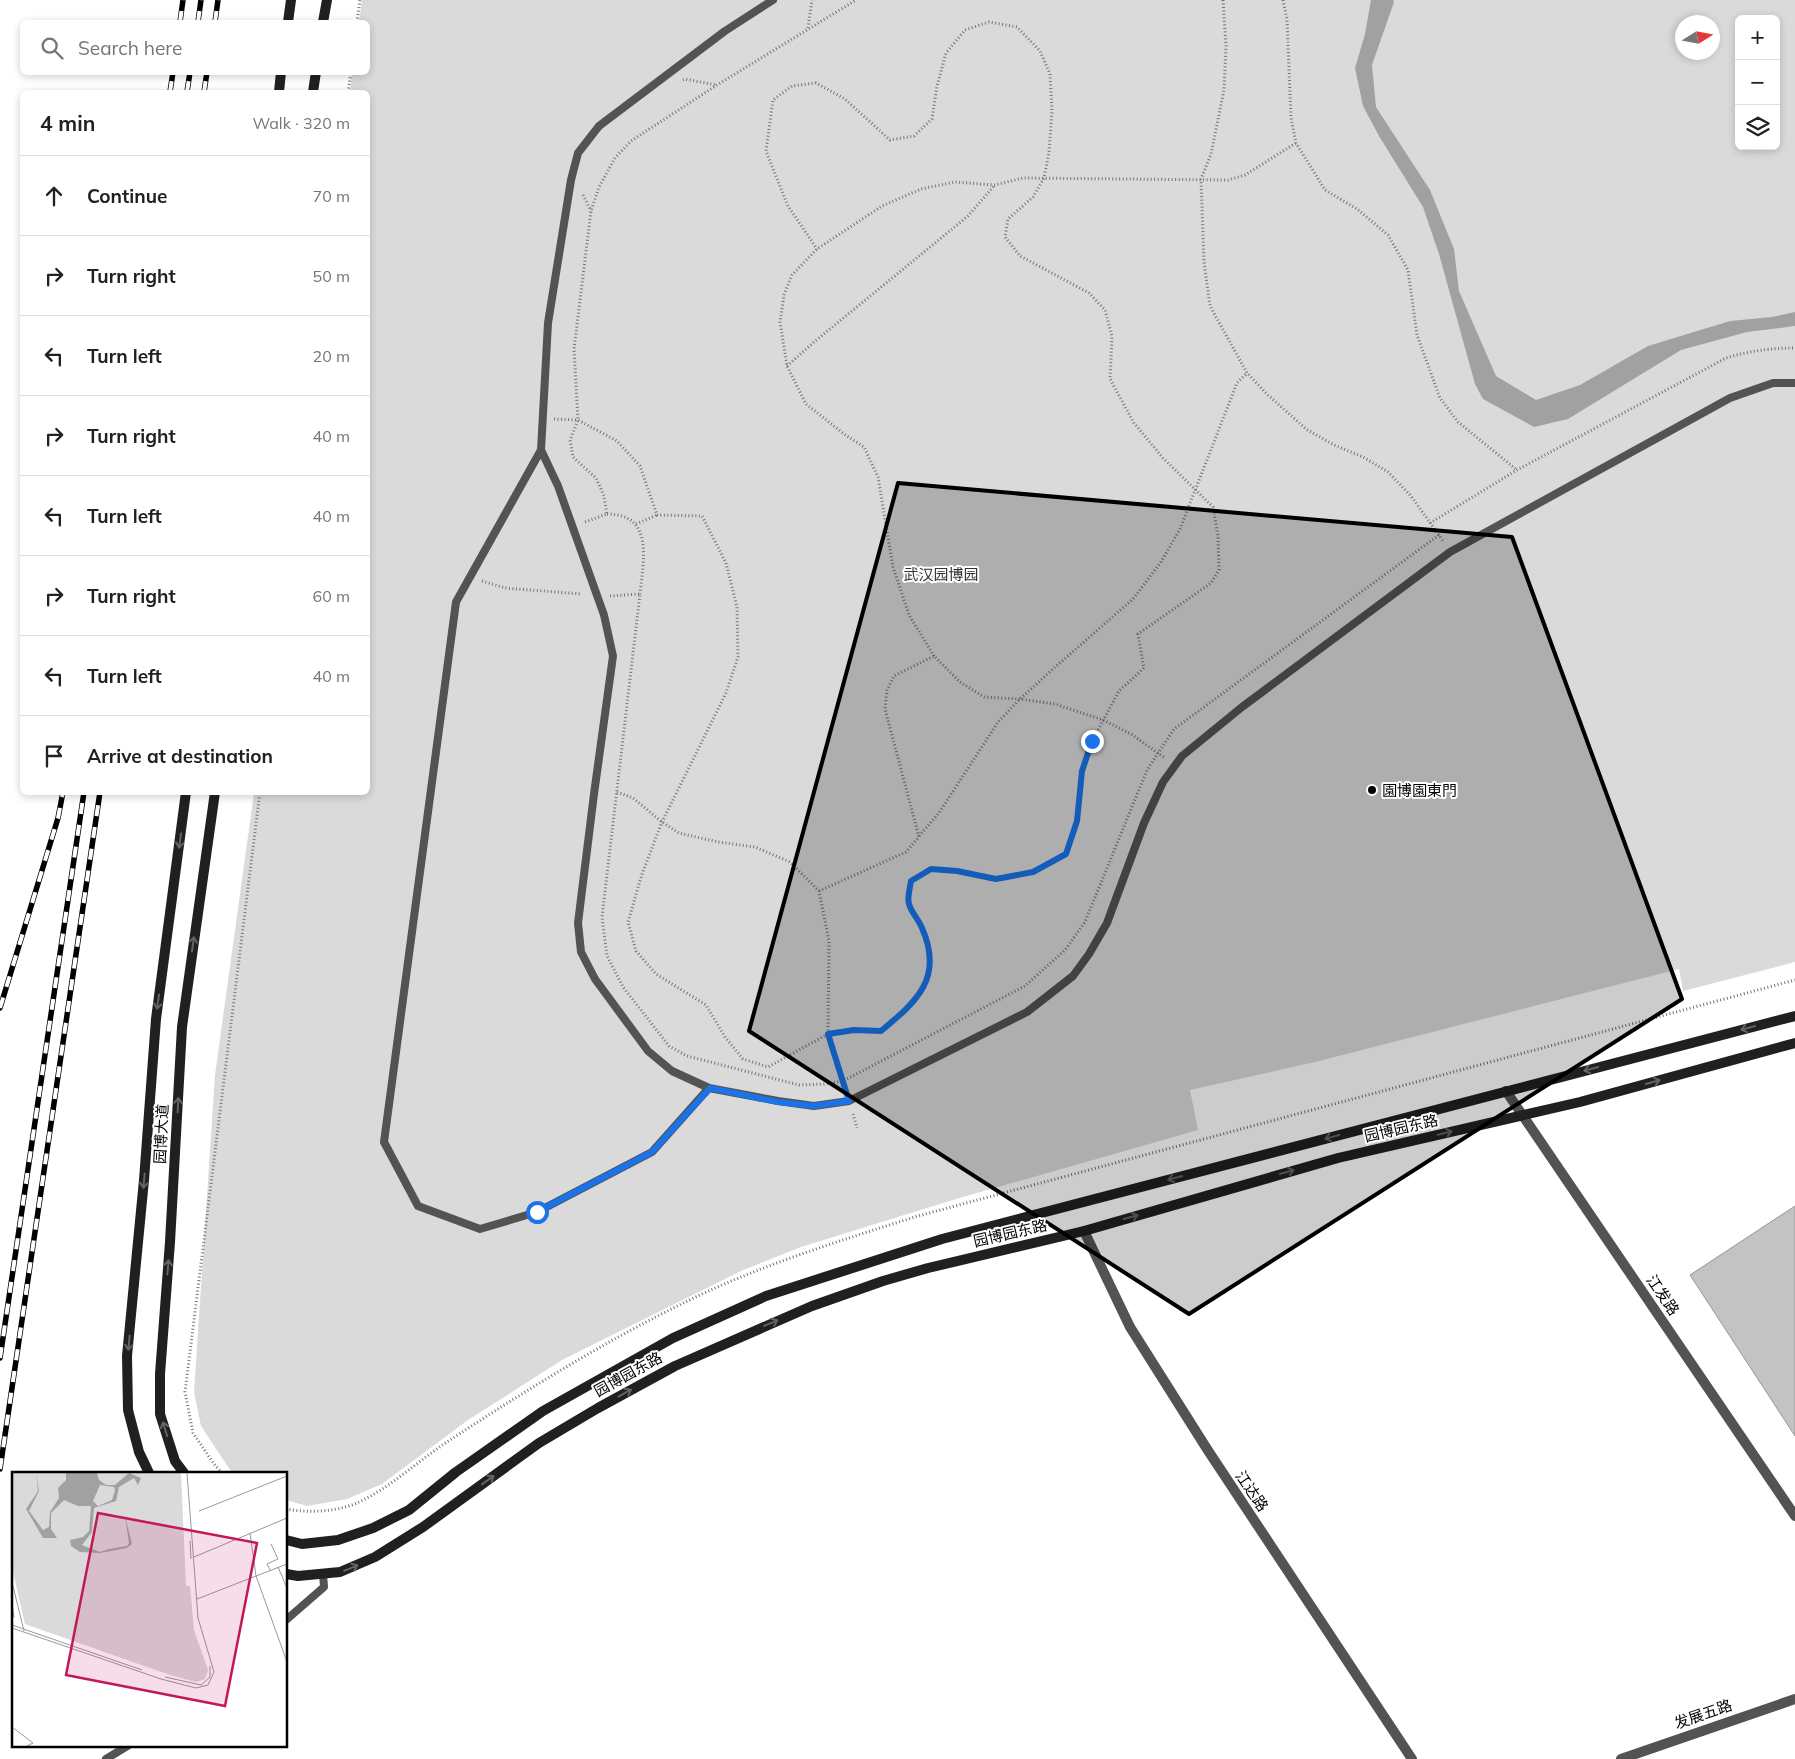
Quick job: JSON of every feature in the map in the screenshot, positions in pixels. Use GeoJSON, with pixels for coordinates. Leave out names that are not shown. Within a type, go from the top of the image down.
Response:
{"type":"FeatureCollection","features":[{"type":"Feature","properties":{"kind":"main road"},"geometry":{"type":"LineString","coordinates":[[288,20],[291,0]]}},
{"type":"Feature","properties":{"kind":"main road"},"geometry":{"type":"LineString","coordinates":[[323,20],[326,0]]}},
{"type":"Feature","properties":{"kind":"main road"},"geometry":{"type":"LineString","coordinates":[[279,90],[281,75]]}},
{"type":"Feature","properties":{"kind":"main road"},"geometry":{"type":"LineString","coordinates":[[314,90],[316,75]]}},
{"type":"Feature","properties":{"kind":"main road","name":"园博大道"},"geometry":{"type":"LineString","coordinates":[[149,1472],[139,1452],[128,1410],[127,1356],[144,1180],[156,1019],[186,795]]}},
{"type":"Feature","properties":{"kind":"main road","name":"园博大道"},"geometry":{"type":"LineString","coordinates":[[183,1472],[175,1461],[160,1414],[160,1374],[170,1242],[182,1027],[215,795]]}},
{"type":"Feature","properties":{"kind":"main road","name":"园博园东路"},"geometry":{"type":"LineString","coordinates":[[288,1540],[302,1544],[338,1540],[373,1528],[409,1510],[456,1472],[544,1412],[673,1338],[766,1296],[942,1239],[1795,1016]]}},
{"type":"Feature","properties":{"kind":"main road","name":"园博园东路"},"geometry":{"type":"LineString","coordinates":[[288,1574],[298,1576],[340,1572],[375,1557],[423,1527],[539,1443],[598,1408],[675,1366],[812,1306],[883,1281],[928,1268],[1084,1231],[1338,1158],[1580,1102],[1795,1043]]}},
{"type":"Feature","properties":{"kind":"street","name":"江发路"},"geometry":{"type":"LineString","coordinates":[[1506,1092],[1795,1516]]}},
{"type":"Feature","properties":{"kind":"street","name":"江达路"},"geometry":{"type":"LineString","coordinates":[[1084,1231],[1135,1335],[1206,1449],[1412,1759]]}},
{"type":"Feature","properties":{"kind":"street","name":"发展五路"},"geometry":{"type":"LineString","coordinates":[[1621,1759],[1795,1699]]}},
{"type":"Feature","properties":{"kind":"lane"},"geometry":{"type":"LineString","coordinates":[[710,1088],[652,1152],[537,1212],[480,1229],[418,1206],[384,1142],[456,602],[541,450],[548,323],[570,180],[578,153],[599,126],[725,31],[773,0]]}},
{"type":"Feature","properties":{"kind":"lane"},"geometry":{"type":"LineString","coordinates":[[541,450],[558,486],[604,615],[613,656],[578,923],[581,952],[595,979],[648,1051],[672,1071],[710,1088],[778,1102],[814,1106],[849,1101],[1027,1012],[1073,976],[1089,954],[1107,923],[1144,823],[1163,782],[1182,756],[1242,707],[1450,552],[1730,398],[1773,384],[1795,383]]}},
{"type":"Feature","properties":{"kind":"lane"},"geometry":{"type":"LineString","coordinates":[[288,1618],[324,1587],[323,1574]]}},
{"type":"Feature","properties":{"kind":"lane"},"geometry":{"type":"LineString","coordinates":[[106,1759],[127,1746]]}},
{"type":"Feature","properties":{"kind":"path"},"geometry":{"type":"LineString","coordinates":[[357,20],[360,0]]}},
{"type":"Feature","properties":{"kind":"path"},"geometry":{"type":"LineString","coordinates":[[808,29],[812,0]]}},
{"type":"Feature","properties":{"kind":"path"},"geometry":{"type":"LineString","coordinates":[[607,514],[604,496],[596,478],[573,457],[570,440],[578,420],[574,349],[591,211],[599,187],[615,158],[631,142],[717,85],[856,0]]}},
{"type":"Feature","properties":{"kind":"path"},"geometry":{"type":"LineString","coordinates":[[585,522],[607,514],[620,514],[636,524],[644,544],[640,594],[602,916],[607,956],[623,987],[670,1046],[687,1056],[799,1085],[843,1081],[1024,986],[1065,950],[1085,922],[1147,770],[1174,729],[1439,535],[1411,496],[1388,472],[1363,457],[1334,445],[1306,429],[1268,395],[1248,374],[1210,306],[1204,262],[1201,179],[1211,154],[1224,90],[1226,46],[1223,0]]}},
{"type":"Feature","properties":{"kind":"path"},"geometry":{"type":"LineString","coordinates":[[1283,0],[1287,19],[1291,118],[1296,142],[1325,190],[1357,209],[1388,235],[1408,270],[1417,335],[1440,398],[1458,422],[1517,470]]}},
{"type":"Feature","properties":{"kind":"path"},"geometry":{"type":"LineString","coordinates":[[636,524],[657,515],[702,516],[726,563],[738,607],[738,657],[726,693],[662,822],[642,874],[628,922],[636,951],[656,974],[706,1005],[725,1037],[743,1059],[768,1067],[828,1034],[854,1030],[881,1031],[908,1008],[926,983],[931,960],[923,928],[909,903],[911,881],[931,869],[957,871],[996,879],[1033,872],[1066,854],[1077,821],[1082,771],[1092,741],[1119,691],[1144,668],[1138,634],[1211,583],[1219,570],[1218,536],[1213,507],[1163,458],[1134,423],[1110,380],[1112,336],[1105,310],[1089,293],[1020,256],[1005,237],[1008,219],[1032,197],[1044,178],[1049,152],[1052,111],[1050,74],[1040,51],[1017,27],[989,22],[965,30],[946,53],[932,119],[914,136],[890,140],[845,99],[816,83],[792,86],[773,100],[766,151],[788,206],[817,248]]}},
{"type":"Feature","properties":{"kind":"path"},"geometry":{"type":"LineString","coordinates":[[348,90],[351,75]]}},
{"type":"Feature","properties":{"kind":"path"},"geometry":{"type":"LineString","coordinates":[[678,84],[686,79],[717,85]]}},
{"type":"Feature","properties":{"kind":"path"},"geometry":{"type":"LineString","coordinates":[[1175,766],[1132,734],[1103,720],[1055,704],[1020,699],[984,697],[960,682],[934,656],[909,615],[893,567],[878,477],[864,447],[806,404],[787,366],[780,322],[784,295],[792,275],[817,248],[882,206],[920,189],[955,182],[995,185],[1023,178],[1228,180],[1245,175],[1296,142]]}},
{"type":"Feature","properties":{"kind":"path"},"geometry":{"type":"LineString","coordinates":[[787,366],[888,280],[968,216],[995,185]]}},
{"type":"Feature","properties":{"kind":"path"},"geometry":{"type":"LineString","coordinates":[[582,194],[591,211]]}},
{"type":"Feature","properties":{"kind":"path"},"geometry":{"type":"LineString","coordinates":[[1430,523],[1517,470],[1726,358],[1749,352],[1795,348]]}},
{"type":"Feature","properties":{"kind":"path"},"geometry":{"type":"LineString","coordinates":[[819,891],[906,852],[939,814],[998,722],[1020,699],[1133,599],[1161,562],[1180,529],[1238,383],[1248,374]]}},
{"type":"Feature","properties":{"kind":"path"},"geometry":{"type":"LineString","coordinates":[[543,418],[578,420],[617,442],[640,466],[657,515]]}},
{"type":"Feature","properties":{"kind":"path"},"geometry":{"type":"LineString","coordinates":[[469,578],[505,588],[574,592],[597,597],[640,594]]}},
{"type":"Feature","properties":{"kind":"path"},"geometry":{"type":"LineString","coordinates":[[919,837],[885,709],[886,690],[894,676],[934,656]]}},
{"type":"Feature","properties":{"kind":"path"},"geometry":{"type":"LineString","coordinates":[[617,792],[633,798],[662,822],[679,833],[718,842],[755,847],[790,862],[819,891],[830,941],[828,1034],[857,1128]]}},
{"type":"Feature","properties":{"kind":"path"},"geometry":{"type":"LineString","coordinates":[[221,1472],[193,1433],[185,1392],[260,795]]}},
{"type":"Feature","properties":{"kind":"highlighted area"},"geometry":{"type":"Polygon","coordinates":[[[898,483],[1512,537],[1682,999],[1189,1314],[749,1031],[898,483]]]}},
{"type":"Feature","properties":{"kind":"green space","name":"武汉园博园"},"geometry":{"type":"Polygon","coordinates":[[[362,0],[1795,0],[1795,962],[1683,991],[1679,969],[1315,1062],[1190,1090],[1198,1130],[956,1199],[801,1247],[743,1270],[562,1360],[468,1420],[382,1484],[347,1499],[307,1506],[288,1501],[288,1472],[231,1472],[201,1426],[194,1392],[215,1075],[254,795],[370,795],[370,90],[350,90],[352,75],[370,75],[370,20],[359,20],[362,0]]]}},
{"type":"Feature","properties":{"kind":"shaded area"},"geometry":{"type":"Polygon","coordinates":[[[1371,0],[1393,0],[1394,2],[1372,65],[1376,107],[1430,190],[1454,249],[1459,291],[1496,376],[1536,400],[1580,385],[1648,346],[1730,321],[1772,317],[1795,312],[1795,326],[1747,332],[1681,350],[1568,419],[1534,427],[1483,399],[1475,384],[1439,254],[1423,207],[1379,136],[1363,106],[1355,68],[1365,34],[1371,0]]]}},
{"type":"Feature","properties":{"kind":"building"},"geometry":{"type":"Polygon","coordinates":[[[1795,1206],[1795,1436],[1690,1275],[1795,1206]]]}},
{"type":"Feature","properties":{"kind":"railway"},"geometry":{"type":"LineString","coordinates":[[180,20],[183,0]]}},
{"type":"Feature","properties":{"kind":"railway"},"geometry":{"type":"LineString","coordinates":[[198,20],[201,0]]}},
{"type":"Feature","properties":{"kind":"railway"},"geometry":{"type":"LineString","coordinates":[[215,20],[218,0]]}},
{"type":"Feature","properties":{"kind":"railway"},"geometry":{"type":"LineString","coordinates":[[170,90],[173,75]]}},
{"type":"Feature","properties":{"kind":"railway"},"geometry":{"type":"LineString","coordinates":[[187,90],[190,75]]}},
{"type":"Feature","properties":{"kind":"railway"},"geometry":{"type":"LineString","coordinates":[[204,90],[207,75]]}},
{"type":"Feature","properties":{"kind":"railway"},"geometry":{"type":"LineString","coordinates":[[0,1008],[58,818],[62,795]]}},
{"type":"Feature","properties":{"kind":"railway"},"geometry":{"type":"LineString","coordinates":[[0,1358],[84,795]]}},
{"type":"Feature","properties":{"kind":"railway"},"geometry":{"type":"LineString","coordinates":[[0,1469],[100,795]]}},
{"type":"Feature","properties":{"kind":"place","name":"園博園東門"},"geometry":{"type":"Point","coordinates":[1372,790]}},
{"type":"Feature","properties":{"kind":"route"},"geometry":{"type":"LineString","coordinates":[[537,1212],[652,1152],[710,1088],[778,1102],[814,1106],[849,1101],[828,1034],[854,1030],[881,1031],[908,1008],[926,983],[931,960],[923,928],[909,903],[911,881],[931,869],[957,871],[996,879],[1033,872],[1066,854],[1077,821],[1082,771],[1092,741]]}}]}
